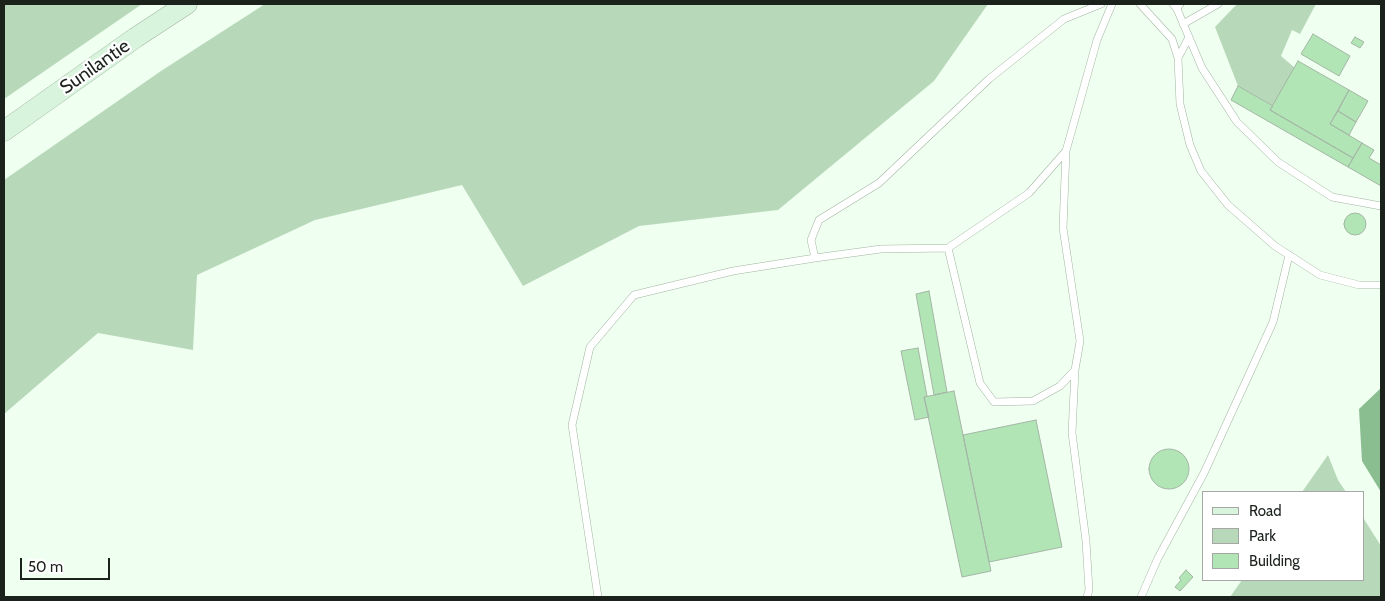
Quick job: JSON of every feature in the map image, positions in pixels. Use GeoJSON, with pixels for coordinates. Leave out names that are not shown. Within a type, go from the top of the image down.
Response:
{"type":"FeatureCollection","features":[{"type":"Feature","properties":{"kind":"street","name":"Sunilantie"},"geometry":{"type":"LineString","coordinates":[[4,131],[135,38],[187,4]]}},
{"type":"Feature","properties":{"kind":"lane"},"geometry":{"type":"LineString","coordinates":[[815,258],[811,240],[819,220],[879,183],[990,78],[1064,19],[1102,4]]}},
{"type":"Feature","properties":{"kind":"lane"},"geometry":{"type":"LineString","coordinates":[[1087,597],[1086,540],[1072,433],[1075,370],[1080,341],[1063,228],[1066,151],[1097,40],[1112,4]]}},
{"type":"Feature","properties":{"kind":"lane"},"geometry":{"type":"LineString","coordinates":[[1140,4],[1172,39],[1178,58],[1180,104],[1190,145],[1200,171],[1228,204],[1275,246],[1320,275],[1359,286],[1381,285]]}},
{"type":"Feature","properties":{"kind":"lane"},"geometry":{"type":"LineString","coordinates":[[1183,24],[1218,4]]}},
{"type":"Feature","properties":{"kind":"lane"},"geometry":{"type":"LineString","coordinates":[[1177,5],[1202,68],[1237,122],[1278,162],[1332,196],[1381,206]]}},
{"type":"Feature","properties":{"kind":"lane"},"geometry":{"type":"LineString","coordinates":[[1178,58],[1189,37]]}},
{"type":"Feature","properties":{"kind":"lane"},"geometry":{"type":"LineString","coordinates":[[598,597],[572,425],[590,347],[634,295],[732,271],[815,258],[881,249],[948,248],[1029,193],[1066,151]]}},
{"type":"Feature","properties":{"kind":"lane"},"geometry":{"type":"LineString","coordinates":[[948,248],[980,383],[994,402],[1033,401],[1060,386],[1075,370]]}},
{"type":"Feature","properties":{"kind":"lane"},"geometry":{"type":"LineString","coordinates":[[1141,597],[1158,558],[1207,467],[1273,322],[1290,255]]}},
{"type":"Feature","properties":{"kind":"green space"},"geometry":{"type":"Polygon","coordinates":[[[4,4],[142,4],[4,99],[4,4]]]}},
{"type":"Feature","properties":{"kind":"green space"},"geometry":{"type":"Polygon","coordinates":[[[265,4],[988,4],[934,81],[778,210],[639,226],[523,286],[462,185],[315,220],[197,275],[193,350],[98,333],[4,414],[4,180],[161,71],[265,4]]]}},
{"type":"Feature","properties":{"kind":"green space"},"geometry":{"type":"Polygon","coordinates":[[[1237,4],[1316,4],[1300,34],[1292,30],[1281,56],[1295,68],[1273,106],[1238,86],[1215,27],[1237,4]]]}},
{"type":"Feature","properties":{"kind":"green space"},"geometry":{"type":"Polygon","coordinates":[[[1328,455],[1338,480],[1345,491],[1303,491],[1328,455]]]}},
{"type":"Feature","properties":{"kind":"green space"},"geometry":{"type":"Polygon","coordinates":[[[1365,521],[1381,546],[1381,597],[1230,597],[1241,581],[1365,581],[1365,521]]]}},
{"type":"Feature","properties":{"kind":"shaded area"},"geometry":{"type":"Polygon","coordinates":[[[1381,388],[1381,492],[1362,461],[1359,409],[1381,388]]]}},
{"type":"Feature","properties":{"kind":"building"},"geometry":{"type":"Polygon","coordinates":[[[1313,34],[1350,56],[1339,76],[1301,54],[1313,34]]]}},
{"type":"Feature","properties":{"kind":"building"},"geometry":{"type":"Polygon","coordinates":[[[1355,37],[1364,42],[1360,48],[1351,43],[1355,37]]]}},
{"type":"Feature","properties":{"kind":"building"},"geometry":{"type":"Polygon","coordinates":[[[1298,61],[1349,90],[1330,124],[1362,143],[1353,158],[1270,110],[1298,61]]]}},
{"type":"Feature","properties":{"kind":"building"},"geometry":{"type":"Polygon","coordinates":[[[1238,86],[1273,106],[1270,110],[1353,158],[1348,167],[1231,100],[1238,86]]]}},
{"type":"Feature","properties":{"kind":"building"},"geometry":{"type":"Polygon","coordinates":[[[1349,90],[1368,101],[1356,122],[1338,111],[1349,90]]]}},
{"type":"Feature","properties":{"kind":"building"},"geometry":{"type":"Polygon","coordinates":[[[1338,111],[1356,122],[1349,135],[1330,124],[1338,111]]]}},
{"type":"Feature","properties":{"kind":"building"},"geometry":{"type":"Polygon","coordinates":[[[1362,143],[1374,150],[1369,158],[1381,165],[1381,186],[1348,167],[1362,143]]]}},
{"type":"Feature","properties":{"kind":"building"},"geometry":{"type":"Polygon","coordinates":[[[1355,213],[1363,216],[1366,224],[1363,232],[1355,235],[1347,232],[1344,224],[1347,216],[1355,213]]]}},
{"type":"Feature","properties":{"kind":"building"},"geometry":{"type":"Polygon","coordinates":[[[929,291],[947,392],[934,395],[916,294],[929,291]]]}},
{"type":"Feature","properties":{"kind":"building"},"geometry":{"type":"Polygon","coordinates":[[[918,348],[927,396],[924,397],[929,417],[915,420],[901,351],[918,348]]]}},
{"type":"Feature","properties":{"kind":"building"},"geometry":{"type":"Polygon","coordinates":[[[954,391],[991,571],[962,577],[924,397],[954,391]]]}},
{"type":"Feature","properties":{"kind":"building"},"geometry":{"type":"Polygon","coordinates":[[[1036,420],[1062,547],[989,562],[963,435],[1036,420]]]}},
{"type":"Feature","properties":{"kind":"building"},"geometry":{"type":"Polygon","coordinates":[[[1169,449],[1183,455],[1189,469],[1183,483],[1169,489],[1155,483],[1149,469],[1155,455],[1169,449]]]}},
{"type":"Feature","properties":{"kind":"building"},"geometry":{"type":"Polygon","coordinates":[[[1186,570],[1193,577],[1180,591],[1175,587],[1181,580],[1179,578],[1186,570]]]}}]}
